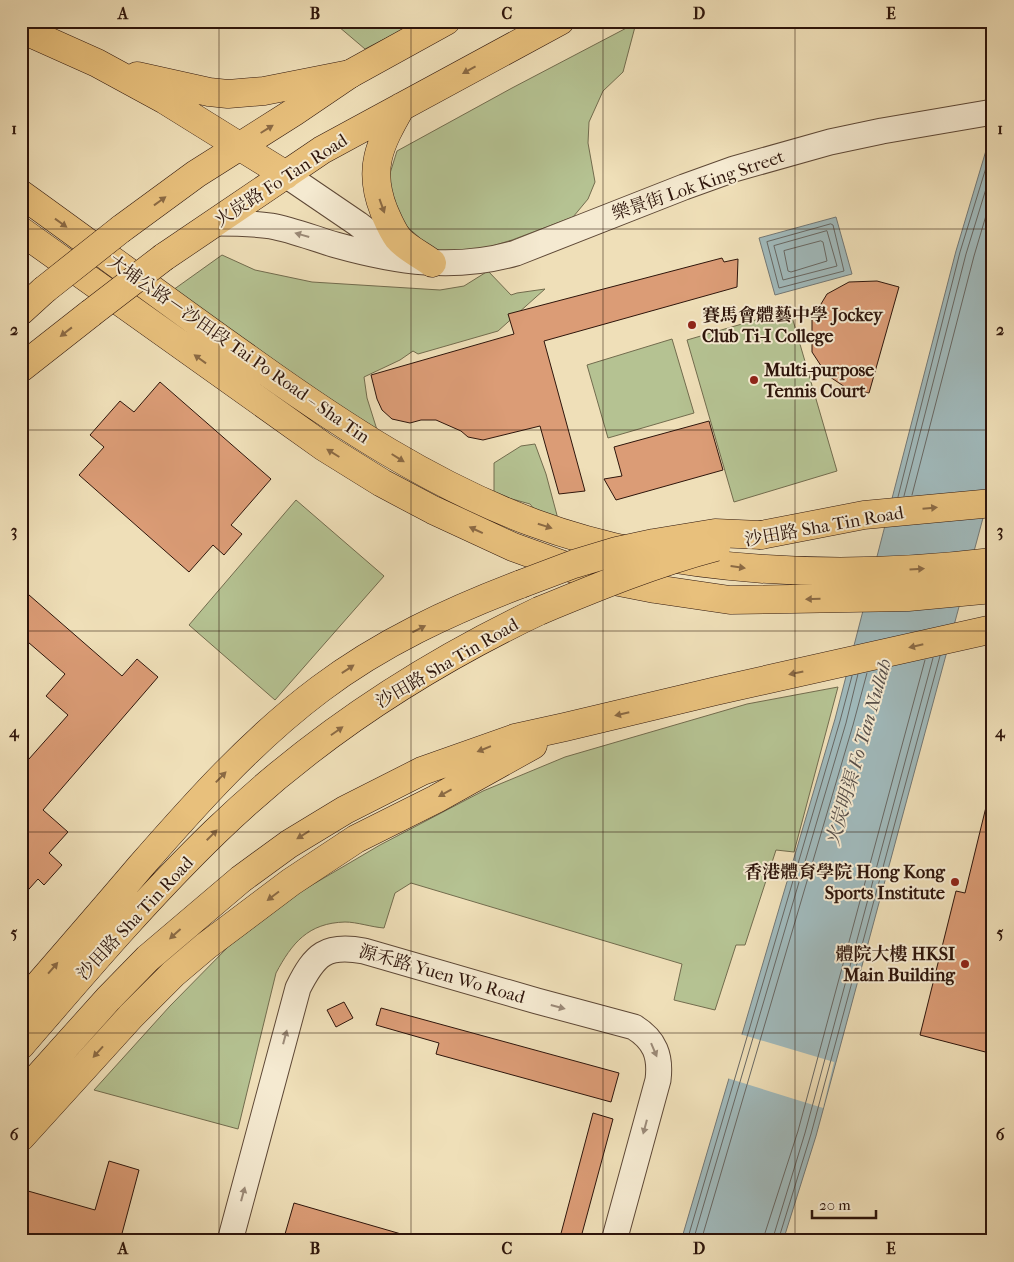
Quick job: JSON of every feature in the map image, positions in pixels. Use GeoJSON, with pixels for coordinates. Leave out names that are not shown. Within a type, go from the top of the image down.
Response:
{"type":"FeatureCollection","features":[{"type":"Feature","properties":{"kind":"main road"},"geometry":{"type":"LineString","coordinates":[[21,311],[44,290],[121,229],[196,174],[350,74],[446,21]]}},
{"type":"Feature","properties":{"kind":"main road","name":"火炭路 Fo Tan Road"},"geometry":{"type":"LineString","coordinates":[[21,368],[164,257],[322,150],[560,21]]}},
{"type":"Feature","properties":{"kind":"main road"},"geometry":{"type":"LineString","coordinates":[[21,29],[111,70],[165,100],[286,175]]}},
{"type":"Feature","properties":{"kind":"main road"},"geometry":{"type":"LineString","coordinates":[[111,70],[209,92],[228,94],[264,91],[350,74]]}},
{"type":"Feature","properties":{"kind":"main road"},"geometry":{"type":"LineString","coordinates":[[402,107],[384,138],[377,158],[376,179],[380,200],[389,222],[399,239],[420,262]]}},
{"type":"Feature","properties":{"kind":"main road","name":"大埔公路－沙田段 Tai Po Road – Sha Tin"},"geometry":{"type":"LineString","coordinates":[[21,194],[319,409],[406,463],[459,490],[534,523],[610,546],[682,560],[754,569],[868,572],[988,562]]}},
{"type":"Feature","properties":{"kind":"main road","name":"大埔公路－沙田段 Tai Po Road – Sha Tin"},"geometry":{"type":"LineString","coordinates":[[21,231],[324,447],[390,487],[433,510],[513,547],[599,578],[655,589],[730,600],[908,597],[984,590]]}},
{"type":"Feature","properties":{"kind":"main road","name":"沙田路 Sha Tin Road"},"geometry":{"type":"LineString","coordinates":[[21,1045],[106,946],[215,832],[294,763],[359,715],[416,678],[484,638],[539,611],[604,584],[682,556],[761,535],[864,515],[993,503]]}},
{"type":"Feature","properties":{"kind":"main road"},"geometry":{"type":"LineString","coordinates":[[21,1005],[194,805],[272,727],[321,688],[376,651],[476,602],[521,584],[608,554],[654,542],[715,533],[761,535]]}},
{"type":"Feature","properties":{"kind":"main road","name":"沙田路 Sha Tin Road"},"geometry":{"type":"LineString","coordinates":[[21,1096],[108,999],[148,958],[240,879],[288,844],[345,810],[422,771],[515,738],[993,629]]}},
{"type":"Feature","properties":{"kind":"main road"},"geometry":{"type":"LineString","coordinates":[[21,1137],[131,1016],[173,974],[260,905],[356,839],[436,799],[565,727]]}},
{"type":"Feature","properties":{"kind":"street","name":"樂景街 Lok King Street"},"geometry":{"type":"LineString","coordinates":[[214,223],[271,226],[349,248],[420,262],[459,263],[492,260],[516,253],[675,190],[734,169],[830,142],[882,130],[993,112]]}},
{"type":"Feature","properties":{"kind":"street"},"geometry":{"type":"LineString","coordinates":[[286,175],[358,224],[420,262]]}},
{"type":"Feature","properties":{"kind":"street","name":"源禾路 Yuen Wo Road"},"geometry":{"type":"LineString","coordinates":[[230,1241],[298,988],[316,960],[328,951],[347,948],[364,951],[634,1027],[645,1034],[652,1042],[660,1067],[614,1241]]}},
{"type":"Feature","properties":{"kind":"green space"},"geometry":{"type":"Polygon","coordinates":[[[332,21],[420,21],[365,49],[332,21]]]}},
{"type":"Feature","properties":{"kind":"green space"},"geometry":{"type":"Polygon","coordinates":[[[636,23],[623,72],[603,91],[589,122],[588,143],[595,182],[588,199],[573,217],[512,240],[476,251],[439,255],[404,224],[387,183],[397,151],[636,23]]]}},
{"type":"Feature","properties":{"kind":"green space"},"geometry":{"type":"Polygon","coordinates":[[[222,255],[255,270],[312,282],[440,290],[464,286],[488,271],[511,295],[545,289],[498,331],[418,354],[413,351],[400,360],[364,377],[367,398],[378,433],[173,290],[222,255]]]}},
{"type":"Feature","properties":{"kind":"green space","name":"Multi-purpose Tennis Court"},"geometry":{"type":"Polygon","coordinates":[[[790,310],[837,471],[734,502],[687,340],[790,310]]]}},
{"type":"Feature","properties":{"kind":"green space"},"geometry":{"type":"Polygon","coordinates":[[[672,339],[694,413],[608,438],[587,365],[672,339]]]}},
{"type":"Feature","properties":{"kind":"green space"},"geometry":{"type":"Polygon","coordinates":[[[535,444],[546,474],[558,519],[543,520],[530,504],[494,494],[494,463],[521,446],[535,444]]]}},
{"type":"Feature","properties":{"kind":"green space"},"geometry":{"type":"Polygon","coordinates":[[[296,500],[384,576],[275,700],[189,625],[296,500]]]}},
{"type":"Feature","properties":{"kind":"green space"},"geometry":{"type":"Polygon","coordinates":[[[838,687],[794,852],[776,850],[745,945],[736,945],[715,1010],[674,1000],[682,964],[411,883],[395,893],[384,928],[350,922],[332,923],[311,931],[295,944],[288,953],[276,973],[238,1129],[94,1090],[170,1006],[229,946],[300,892],[380,845],[483,791],[565,757],[747,704],[838,687]]]}},
{"type":"Feature","properties":{"kind":"water","name":"火炭明渠 Fo Tan Nullah"},"geometry":{"type":"Polygon","coordinates":[[[993,127],[993,481],[816,1136],[783,1241],[681,1241],[835,719],[956,251],[993,127]]]}},
{"type":"Feature","properties":{"kind":"water"},"geometry":{"type":"Polygon","coordinates":[[[836,217],[852,274],[775,295],[759,238],[836,217]]]}},
{"type":"Feature","properties":{"kind":"pier"},"geometry":{"type":"Polygon","coordinates":[[[740,1034],[834,1062],[823,1108],[727,1078],[740,1034]]]}},
{"type":"Feature","properties":{"kind":"building"},"geometry":{"type":"Polygon","coordinates":[[[722,258],[724,262],[738,259],[737,287],[544,341],[585,491],[559,494],[540,426],[483,440],[468,437],[461,431],[436,420],[421,420],[410,423],[392,419],[382,410],[377,399],[371,375],[514,334],[508,314],[722,258]]]}},
{"type":"Feature","properties":{"kind":"building"},"geometry":{"type":"Polygon","coordinates":[[[877,281],[899,287],[869,393],[848,389],[827,375],[812,352],[812,319],[827,294],[849,282],[877,281]]]}},
{"type":"Feature","properties":{"kind":"building"},"geometry":{"type":"Polygon","coordinates":[[[160,382],[271,479],[231,525],[242,534],[224,555],[213,545],[189,572],[79,475],[104,447],[90,435],[120,401],[134,412],[160,382]]]}},
{"type":"Feature","properties":{"kind":"building"},"geometry":{"type":"Polygon","coordinates":[[[709,421],[723,470],[616,500],[604,479],[622,476],[614,447],[709,421]]]}},
{"type":"Feature","properties":{"kind":"building"},"geometry":{"type":"Polygon","coordinates":[[[21,588],[122,676],[137,659],[158,677],[43,810],[68,832],[49,853],[62,865],[44,885],[38,879],[21,898],[21,768],[68,715],[46,696],[65,674],[21,636],[21,588]]]}},
{"type":"Feature","properties":{"kind":"building","name":"體院大樓 HKSI Main Building"},"geometry":{"type":"Polygon","coordinates":[[[986,807],[993,807],[993,1054],[920,1035],[956,891],[965,893],[986,807]]]}},
{"type":"Feature","properties":{"kind":"building"},"geometry":{"type":"Polygon","coordinates":[[[344,1002],[353,1018],[336,1027],[327,1010],[344,1002]]]}},
{"type":"Feature","properties":{"kind":"building"},"geometry":{"type":"Polygon","coordinates":[[[381,1008],[619,1073],[611,1102],[436,1054],[439,1043],[376,1025],[381,1008]]]}},
{"type":"Feature","properties":{"kind":"building"},"geometry":{"type":"Polygon","coordinates":[[[593,1113],[613,1119],[580,1241],[559,1241],[593,1113]]]}},
{"type":"Feature","properties":{"kind":"building"},"geometry":{"type":"Polygon","coordinates":[[[109,1161],[139,1170],[120,1241],[21,1241],[21,1189],[95,1210],[109,1161]]]}},
{"type":"Feature","properties":{"kind":"building"},"geometry":{"type":"Polygon","coordinates":[[[294,1203],[408,1236],[408,1241],[283,1241],[294,1203]]]}},
{"type":"Feature","properties":{"kind":"railway"},"geometry":{"type":"LineString","coordinates":[[986,21],[993,22]]}},
{"type":"Feature","properties":{"kind":"place","name":"賽馬會體藝中學 Jockey Club Ti-I College"},"geometry":{"type":"Point","coordinates":[692,325]}},
{"type":"Feature","properties":{"kind":"place","name":"Multi-purpose Tennis Court"},"geometry":{"type":"Point","coordinates":[754,380]}},
{"type":"Feature","properties":{"kind":"place","name":"香港體育學院 Hong Kong Sports Institute"},"geometry":{"type":"Point","coordinates":[955,882]}},
{"type":"Feature","properties":{"kind":"place","name":"體院大樓 HKSI Main Building"},"geometry":{"type":"Point","coordinates":[965,964]}}]}
